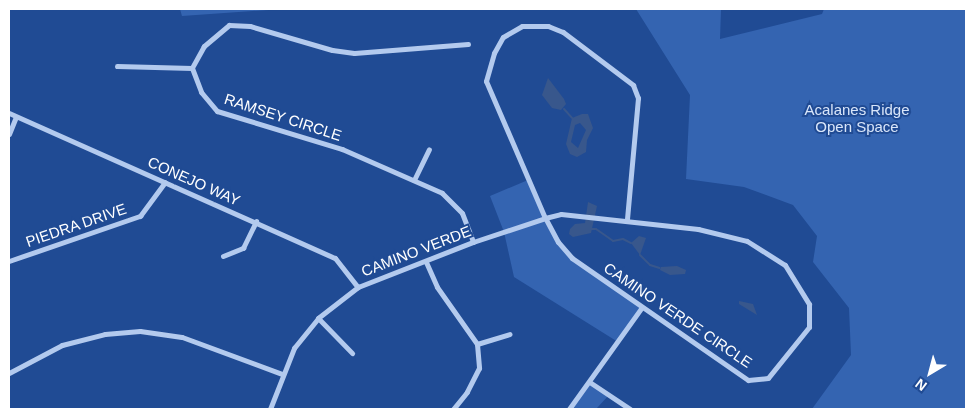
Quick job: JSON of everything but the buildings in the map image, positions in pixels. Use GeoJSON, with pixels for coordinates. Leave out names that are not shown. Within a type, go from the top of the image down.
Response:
{"type":"FeatureCollection","features":[{"type":"Feature","properties":{"kind":"street"},"geometry":{"type":"LineString","coordinates":[[117,66],[192,68],[204,46],[229,26],[250,26],[332,50],[354,53],[468,44]]}},
{"type":"Feature","properties":{"kind":"street"},"geometry":{"type":"LineString","coordinates":[[545,218],[486,81],[494,52],[503,36],[522,26],[548,26],[563,32],[633,85],[638,98],[627,220]]}},
{"type":"Feature","properties":{"kind":"street","name":"RAMSEY CIRCLE"},"geometry":{"type":"LineString","coordinates":[[192,68],[201,92],[217,111],[342,149],[442,193],[462,213],[473,242]]}},
{"type":"Feature","properties":{"kind":"street","name":"CONEJO WAY"},"geometry":{"type":"LineString","coordinates":[[9,113],[256,221],[335,258],[358,287]]}},
{"type":"Feature","properties":{"kind":"street"},"geometry":{"type":"LineString","coordinates":[[9,134],[16,116]]}},
{"type":"Feature","properties":{"kind":"street"},"geometry":{"type":"LineString","coordinates":[[414,180],[429,149]]}},
{"type":"Feature","properties":{"kind":"street","name":"PIEDRA DRIVE"},"geometry":{"type":"LineString","coordinates":[[9,261],[140,216],[165,182]]}},
{"type":"Feature","properties":{"kind":"street","name":"CAMINO VERDE CIRCLE"},"geometry":{"type":"LineString","coordinates":[[561,214],[581,214],[698,230],[748,241],[785,265],[809,304],[809,328],[768,378],[748,380],[572,258],[558,242],[545,218],[561,214]]}},
{"type":"Feature","properties":{"kind":"street","name":"CAMINO VERDE"},"geometry":{"type":"LineString","coordinates":[[270,409],[282,374],[294,348],[318,318],[358,287],[473,242],[545,218]]}},
{"type":"Feature","properties":{"kind":"street"},"geometry":{"type":"LineString","coordinates":[[223,256],[243,248],[256,221]]}},
{"type":"Feature","properties":{"kind":"street"},"geometry":{"type":"LineString","coordinates":[[426,262],[437,287],[477,344],[479,368],[467,392],[453,409]]}},
{"type":"Feature","properties":{"kind":"street"},"geometry":{"type":"LineString","coordinates":[[569,409],[591,383],[642,307]]}},
{"type":"Feature","properties":{"kind":"street"},"geometry":{"type":"LineString","coordinates":[[318,318],[352,353]]}},
{"type":"Feature","properties":{"kind":"street"},"geometry":{"type":"LineString","coordinates":[[9,373],[62,345],[105,334],[140,331],[182,337],[282,374]]}},
{"type":"Feature","properties":{"kind":"street"},"geometry":{"type":"LineString","coordinates":[[477,344],[509,334]]}},
{"type":"Feature","properties":{"kind":"street"},"geometry":{"type":"LineString","coordinates":[[591,383],[630,409]]}},
{"type":"Feature","properties":{"kind":"green space"},"geometry":{"type":"Polygon","coordinates":[[[180,9],[283,9],[182,16],[180,9]]]}},
{"type":"Feature","properties":{"kind":"green space","name":"Acalanes Ridge Open Space"},"geometry":{"type":"Polygon","coordinates":[[[636,9],[721,9],[720,39],[822,14],[824,9],[966,9],[966,409],[812,409],[851,355],[849,308],[813,262],[817,236],[793,205],[744,187],[686,179],[690,95],[636,9]]]}},
{"type":"Feature","properties":{"kind":"green space"},"geometry":{"type":"Polygon","coordinates":[[[528,180],[545,218],[572,258],[642,307],[618,342],[514,277],[504,232],[490,196],[528,180]]]}},
{"type":"Feature","properties":{"kind":"green space"},"geometry":{"type":"Polygon","coordinates":[[[591,383],[609,395],[596,409],[569,409],[591,383]]]}},
{"type":"Feature","properties":{"kind":"shaded area"},"geometry":{"type":"Polygon","coordinates":[[[548,78],[564,99],[566,104],[561,110],[552,108],[542,95],[548,78]]]}},
{"type":"Feature","properties":{"kind":"shaded area"},"geometry":{"type":"Polygon","coordinates":[[[588,114],[593,128],[587,140],[586,152],[577,157],[570,154],[566,144],[572,118],[588,114]],[[580,123],[575,125],[571,142],[578,148],[586,130],[580,123]]]}},
{"type":"Feature","properties":{"kind":"shaded area"},"geometry":{"type":"Polygon","coordinates":[[[588,202],[597,206],[591,233],[573,237],[569,234],[570,229],[575,224],[585,223],[588,202]]]}},
{"type":"Feature","properties":{"kind":"shaded area"},"geometry":{"type":"Polygon","coordinates":[[[639,236],[646,238],[640,255],[631,243],[639,236]]]}},
{"type":"Feature","properties":{"kind":"shaded area"},"geometry":{"type":"Polygon","coordinates":[[[677,266],[686,270],[685,274],[670,275],[660,270],[661,267],[677,266]]]}},
{"type":"Feature","properties":{"kind":"shaded area"},"geometry":{"type":"Polygon","coordinates":[[[739,301],[753,304],[757,315],[739,304],[739,301]]]}},
{"type":"Feature","properties":{"kind":"waterway"},"geometry":{"type":"LineString","coordinates":[[564,109],[572,118]]}},
{"type":"Feature","properties":{"kind":"waterway"},"geometry":{"type":"LineString","coordinates":[[591,229],[596,229],[613,241],[623,239],[631,243]]}},
{"type":"Feature","properties":{"kind":"waterway"},"geometry":{"type":"LineString","coordinates":[[640,255],[650,265],[660,268]]}}]}
